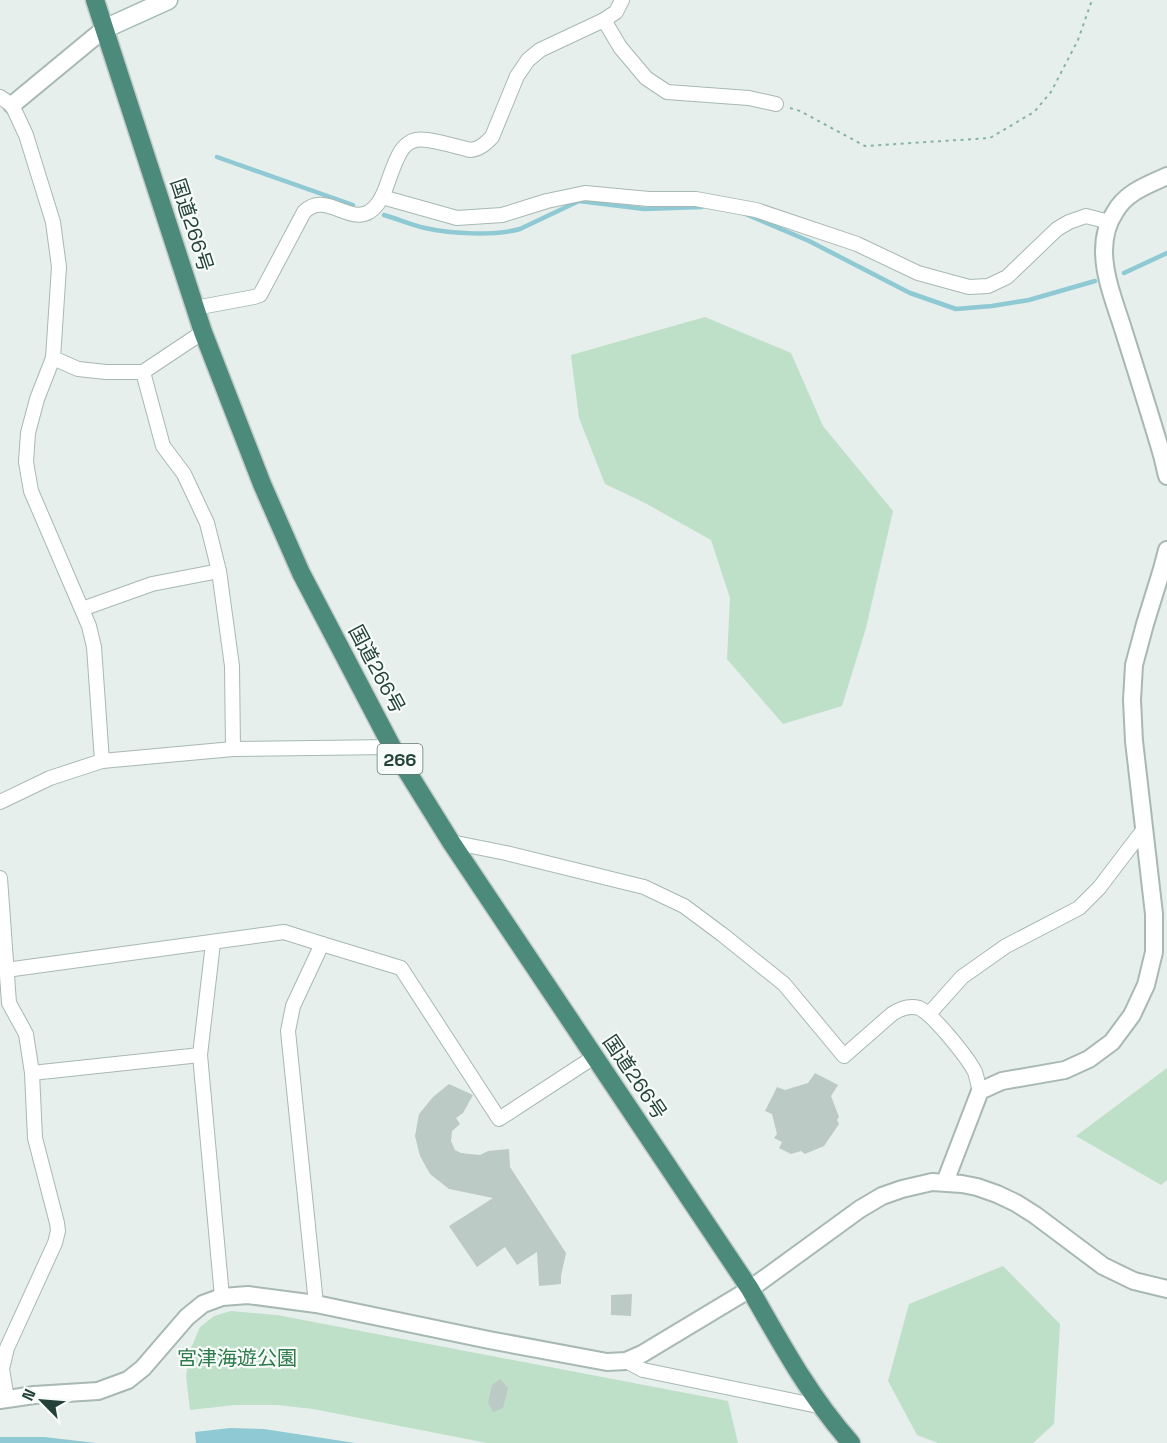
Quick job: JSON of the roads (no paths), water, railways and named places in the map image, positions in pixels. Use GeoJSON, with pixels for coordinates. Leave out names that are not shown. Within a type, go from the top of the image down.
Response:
{"type":"FeatureCollection","features":[{"type":"Feature","properties":{"kind":"highway","name":"国道266号"},"geometry":{"type":"LineString","coordinates":[[95,0],[203,332],[262,484],[301,573],[392,747],[451,842],[750,1289],[792,1362],[837,1428],[850,1443]]}},
{"type":"Feature","properties":{"kind":"main road"},"geometry":{"type":"LineString","coordinates":[[104,29],[168,0]]}},
{"type":"Feature","properties":{"kind":"street"},"geometry":{"type":"LineString","coordinates":[[195,308],[260,295],[304,212],[314,204],[360,214],[369,212],[382,197],[401,151],[407,144],[424,139],[470,150],[485,145],[492,137],[518,76],[528,60],[540,50],[604,20],[616,12],[622,0]]}},
{"type":"Feature","properties":{"kind":"street"},"geometry":{"type":"LineString","coordinates":[[604,20],[620,46],[646,78],[667,92],[749,98],[776,104]]}},
{"type":"Feature","properties":{"kind":"street"},"geometry":{"type":"LineString","coordinates":[[102,761],[94,647],[89,626],[31,491],[27,462],[28,433],[37,399],[53,358],[59,267],[53,222],[26,135],[6,101],[104,29]]}},
{"type":"Feature","properties":{"kind":"street"},"geometry":{"type":"LineString","coordinates":[[1167,176],[1136,190],[1116,209],[1109,222],[1104,253],[1121,324],[1167,476]]}},
{"type":"Feature","properties":{"kind":"street"},"geometry":{"type":"LineString","coordinates":[[382,197],[457,218],[502,215],[547,201],[585,193],[649,199],[696,199],[756,210],[857,244],[918,273],[969,287],[988,286],[1007,277],[1057,229],[1069,222],[1086,216],[1109,222]]}},
{"type":"Feature","properties":{"kind":"street"},"geometry":{"type":"LineString","coordinates":[[53,358],[78,369],[143,372],[203,332]]}},
{"type":"Feature","properties":{"kind":"street"},"geometry":{"type":"LineString","coordinates":[[143,372],[163,446],[184,474],[207,524],[219,571],[232,666],[233,749]]}},
{"type":"Feature","properties":{"kind":"street"},"geometry":{"type":"LineString","coordinates":[[980,1091],[1002,1081],[1065,1070],[1089,1059],[1112,1042],[1132,1015],[1146,985],[1154,952],[1154,914],[1134,741],[1132,700],[1134,665],[1167,550]]}},
{"type":"Feature","properties":{"kind":"street"},"geometry":{"type":"LineString","coordinates":[[82,609],[152,584],[219,571]]}},
{"type":"Feature","properties":{"kind":"street"},"geometry":{"type":"LineString","coordinates":[[0,802],[50,778],[102,761],[233,749],[392,747]]}},
{"type":"Feature","properties":{"kind":"street"},"geometry":{"type":"LineString","coordinates":[[929,1014],[962,977],[1006,946],[1079,908],[1099,888],[1144,830]]}},
{"type":"Feature","properties":{"kind":"street"},"geometry":{"type":"LineString","coordinates":[[451,842],[644,887],[684,906],[784,984],[844,1056],[901,1008],[919,1008],[929,1014],[965,1056],[975,1072],[980,1091],[945,1182]]}},
{"type":"Feature","properties":{"kind":"street"},"geometry":{"type":"LineString","coordinates":[[0,878],[9,1003],[26,1034],[32,1073],[35,1138],[58,1231],[55,1243],[7,1348],[2,1369],[4,1400],[34,1395],[98,1391],[128,1380],[143,1368],[187,1317],[203,1304],[222,1297],[248,1295],[316,1304],[607,1362],[626,1361],[642,1354],[750,1289],[840,1223],[882,1196],[919,1184],[945,1182],[977,1187],[997,1194],[1035,1215],[1110,1270],[1134,1281],[1167,1289]]}},
{"type":"Feature","properties":{"kind":"street"},"geometry":{"type":"LineString","coordinates":[[6,970],[284,932],[401,968],[499,1119],[594,1056]]}},
{"type":"Feature","properties":{"kind":"street"},"geometry":{"type":"LineString","coordinates":[[213,943],[200,1055],[222,1297]]}},
{"type":"Feature","properties":{"kind":"street"},"geometry":{"type":"LineString","coordinates":[[316,1304],[288,1031],[293,1006],[322,944]]}},
{"type":"Feature","properties":{"kind":"street"},"geometry":{"type":"LineString","coordinates":[[32,1073],[200,1055]]}},
{"type":"Feature","properties":{"kind":"street"},"geometry":{"type":"LineString","coordinates":[[626,1361],[643,1370],[823,1407]]}},
{"type":"Feature","properties":{"kind":"water"},"geometry":{"type":"Polygon","coordinates":[[[230,1428],[264,1429],[355,1443],[196,1443],[195,1432],[230,1428]]]}},
{"type":"Feature","properties":{"kind":"water"},"geometry":{"type":"Polygon","coordinates":[[[0,1437],[44,1437],[96,1443],[0,1443],[0,1437]]]}},
{"type":"Feature","properties":{"kind":"waterway"},"geometry":{"type":"LineString","coordinates":[[217,157],[353,205]]}},
{"type":"Feature","properties":{"kind":"waterway"},"geometry":{"type":"LineString","coordinates":[[384,215],[436,230],[486,233],[520,229],[579,201],[644,209],[702,207]]}},
{"type":"Feature","properties":{"kind":"waterway"},"geometry":{"type":"LineString","coordinates":[[743,213],[809,241],[910,293],[956,309],[1029,300],[1095,281]]}},
{"type":"Feature","properties":{"kind":"waterway"},"geometry":{"type":"LineString","coordinates":[[1124,273],[1167,253]]}},
{"type":"Feature","properties":{"kind":"park label","name":"宮津海遊公園"},"geometry":{"type":"Point","coordinates":[237,1358]}}]}
